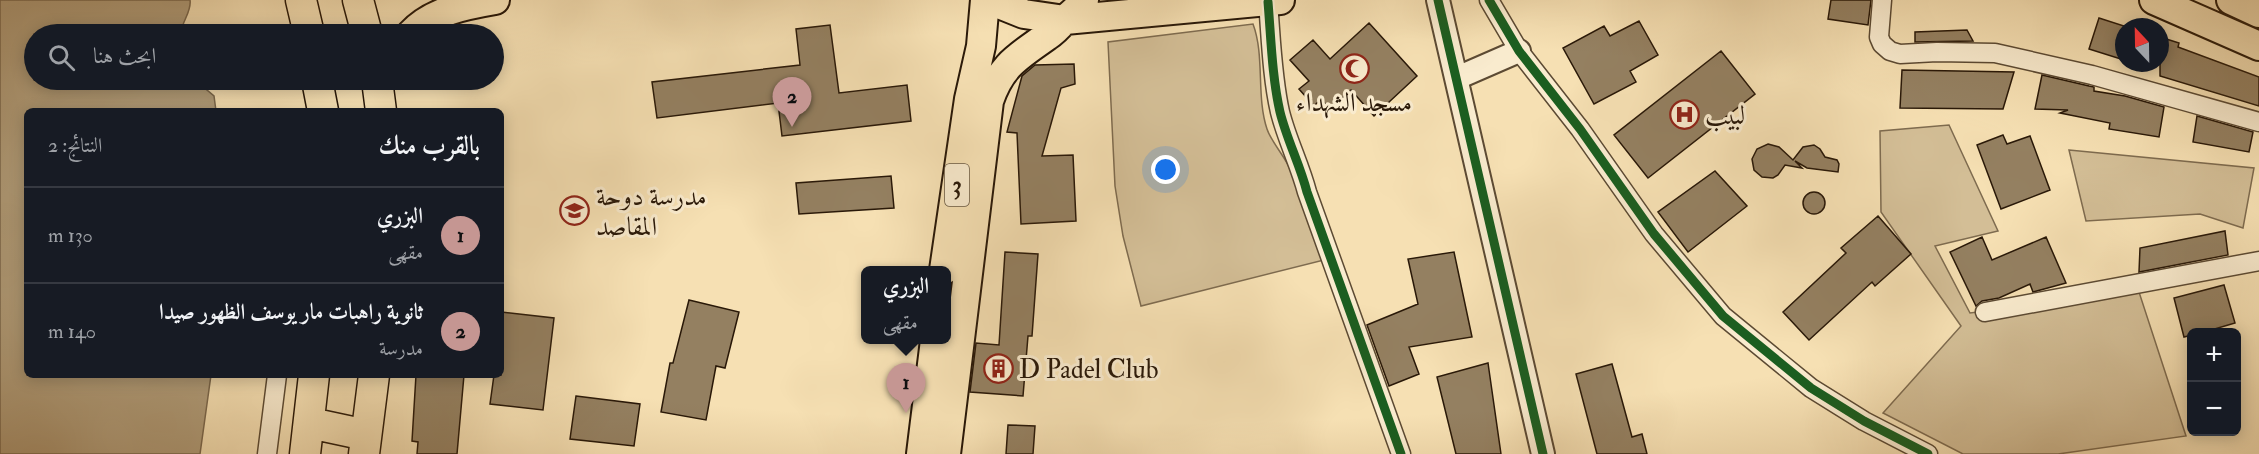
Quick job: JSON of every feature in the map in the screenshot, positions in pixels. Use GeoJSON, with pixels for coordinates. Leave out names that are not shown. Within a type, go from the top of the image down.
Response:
{"type":"FeatureCollection","features":[{"type":"Feature","properties":{"kind":"highway"},"geometry":{"type":"LineString","coordinates":[[301,0],[307,24]]}},
{"type":"Feature","properties":{"kind":"highway"},"geometry":{"type":"LineString","coordinates":[[358,0],[364,24]]}},
{"type":"Feature","properties":{"kind":"highway"},"geometry":{"type":"LineString","coordinates":[[319,90],[322,108]]}},
{"type":"Feature","properties":{"kind":"highway"},"geometry":{"type":"LineString","coordinates":[[305,454],[314,378]]}},
{"type":"Feature","properties":{"kind":"highway"},"geometry":{"type":"LineString","coordinates":[[310,423],[365,445],[374,378]]}},
{"type":"Feature","properties":{"kind":"main road"},"geometry":{"type":"LineString","coordinates":[[423,24],[445,6],[495,0]]}},
{"type":"Feature","properties":{"kind":"main road"},"geometry":{"type":"LineString","coordinates":[[979,100],[981,46],[987,0],[1024,14],[1261,1]]}},
{"type":"Feature","properties":{"kind":"main road"},"geometry":{"type":"LineString","coordinates":[[2231,0],[2259,13]]}},
{"type":"Feature","properties":{"kind":"main road"},"geometry":{"type":"LineString","coordinates":[[2165,2],[2259,46]]}},
{"type":"Feature","properties":{"kind":"main road"},"geometry":{"type":"LineString","coordinates":[[979,100],[1009,65],[1048,36],[1074,10]]}},
{"type":"Feature","properties":{"kind":"main road","name":"3"},"geometry":{"type":"LineString","coordinates":[[945,266],[979,100]]}},
{"type":"Feature","properties":{"kind":"main road","name":"3"},"geometry":{"type":"LineString","coordinates":[[946,454],[979,100]]}},
{"type":"Feature","properties":{"kind":"main road"},"geometry":{"type":"LineString","coordinates":[[921,454],[934,344]]}},
{"type":"Feature","properties":{"kind":"street"},"geometry":{"type":"LineString","coordinates":[[1438,0],[1543,454]]}},
{"type":"Feature","properties":{"kind":"street"},"geometry":{"type":"LineString","coordinates":[[1489,0],[1519,51],[1580,129],[1654,234],[1724,316],[1811,388],[1919,452]]}},
{"type":"Feature","properties":{"kind":"street"},"geometry":{"type":"LineString","coordinates":[[1881,0],[1879,37],[1882,44],[1890,51],[1900,54],[1995,53],[2092,75],[2259,122]]}},
{"type":"Feature","properties":{"kind":"street"},"geometry":{"type":"LineString","coordinates":[[1261,1],[1280,111],[1286,132],[1299,162],[1314,212],[1401,454]]}},
{"type":"Feature","properties":{"kind":"street"},"geometry":{"type":"LineString","coordinates":[[1456,78],[1519,51]]}},
{"type":"Feature","properties":{"kind":"street"},"geometry":{"type":"LineString","coordinates":[[1985,312],[2259,261]]}},
{"type":"Feature","properties":{"kind":"street"},"geometry":{"type":"LineString","coordinates":[[267,454],[277,378]]}},
{"type":"Feature","properties":{"kind":"shaded area"},"geometry":{"type":"Polygon","coordinates":[[[0,0],[190,0],[183,24],[24,24],[24,90],[207,90],[214,96],[216,108],[24,108],[24,378],[211,378],[200,454],[0,454],[0,0]]]}},
{"type":"Feature","properties":{"kind":"shaded area"},"geometry":{"type":"Polygon","coordinates":[[[1253,24],[1259,49],[1262,103],[1267,129],[1293,176],[1324,260],[1141,306],[1123,236],[1115,186],[1108,42],[1253,24]]]}},
{"type":"Feature","properties":{"kind":"shaded area"},"geometry":{"type":"Polygon","coordinates":[[[1949,125],[1998,231],[1935,246],[1970,313],[2139,292],[2186,436],[2058,454],[1963,454],[1883,413],[1961,326],[1881,212],[1880,131],[1949,125]]]}},
{"type":"Feature","properties":{"kind":"shaded area"},"geometry":{"type":"Polygon","coordinates":[[[2069,150],[2254,168],[2243,228],[2200,214],[2086,221],[2069,150]]]}},
{"type":"Feature","properties":{"kind":"building"},"geometry":{"type":"Polygon","coordinates":[[[1831,0],[1871,0],[1868,25],[1828,19],[1831,0]]]}},
{"type":"Feature","properties":{"kind":"building"},"geometry":{"type":"Polygon","coordinates":[[[2099,18],[2115,23],[2115,57],[2089,49],[2099,18]]]}},
{"type":"Feature","properties":{"kind":"building"},"geometry":{"type":"Polygon","coordinates":[[[1639,21],[1658,55],[1630,71],[1636,82],[1594,104],[1563,48],[1604,26],[1610,36],[1639,21]]]}},
{"type":"Feature","properties":{"kind":"building","name":"مسجد الشهداء"},"geometry":{"type":"Polygon","coordinates":[[[1369,23],[1417,76],[1374,116],[1351,90],[1330,109],[1321,99],[1314,106],[1299,89],[1309,81],[1290,60],[1313,40],[1330,59],[1369,23]]]}},
{"type":"Feature","properties":{"kind":"building"},"geometry":{"type":"Polygon","coordinates":[[[830,25],[839,93],[907,85],[911,121],[782,136],[778,103],[657,118],[652,82],[800,65],[796,29],[830,25]]]}},
{"type":"Feature","properties":{"kind":"building"},"geometry":{"type":"Polygon","coordinates":[[[1967,30],[1973,41],[1915,42],[1915,32],[1967,30]]]}},
{"type":"Feature","properties":{"kind":"building"},"geometry":{"type":"Polygon","coordinates":[[[2169,40],[2179,43],[2178,47],[2259,77],[2259,106],[2160,76],[2160,72],[2169,72],[2169,40]]]}},
{"type":"Feature","properties":{"kind":"building","name":"لبيب"},"geometry":{"type":"Polygon","coordinates":[[[1721,51],[1755,94],[1648,178],[1614,135],[1721,51]]]}},
{"type":"Feature","properties":{"kind":"building"},"geometry":{"type":"Polygon","coordinates":[[[1074,64],[1075,84],[1061,88],[1042,156],[1073,155],[1076,221],[1021,224],[1017,133],[1007,132],[1022,76],[1035,65],[1074,64]]]}},
{"type":"Feature","properties":{"kind":"building"},"geometry":{"type":"Polygon","coordinates":[[[1902,70],[2014,72],[2003,109],[1900,108],[1902,70]]]}},
{"type":"Feature","properties":{"kind":"building"},"geometry":{"type":"Polygon","coordinates":[[[2042,75],[2094,87],[2094,91],[2125,96],[2164,107],[2159,137],[2109,129],[2110,123],[2060,113],[2068,110],[2035,109],[2042,75]]]}},
{"type":"Feature","properties":{"kind":"building"},"geometry":{"type":"Polygon","coordinates":[[[2197,116],[2253,132],[2249,152],[2193,142],[2197,116]]]}},
{"type":"Feature","properties":{"kind":"building"},"geometry":{"type":"Polygon","coordinates":[[[2003,135],[2007,144],[2030,136],[2050,190],[2001,209],[1977,145],[2003,135]]]}},
{"type":"Feature","properties":{"kind":"building"},"geometry":{"type":"Polygon","coordinates":[[[1768,144],[1779,147],[1793,160],[1803,147],[1814,145],[1825,157],[1837,160],[1838,172],[1807,168],[1795,161],[1802,168],[1785,165],[1773,178],[1762,177],[1754,170],[1752,159],[1757,149],[1768,144]]]}},
{"type":"Feature","properties":{"kind":"building"},"geometry":{"type":"Polygon","coordinates":[[[1715,171],[1747,206],[1688,252],[1658,212],[1715,171]]]}},
{"type":"Feature","properties":{"kind":"building"},"geometry":{"type":"Polygon","coordinates":[[[891,176],[894,208],[799,214],[796,183],[891,176]]]}},
{"type":"Feature","properties":{"kind":"building"},"geometry":{"type":"Polygon","coordinates":[[[1814,192],[1822,195],[1825,203],[1822,211],[1814,214],[1806,211],[1803,203],[1806,195],[1814,192]]]}},
{"type":"Feature","properties":{"kind":"building"},"geometry":{"type":"Polygon","coordinates":[[[1878,216],[1911,254],[1875,286],[1872,282],[1809,340],[1783,312],[1846,253],[1841,248],[1878,216]]]}},
{"type":"Feature","properties":{"kind":"building"},"geometry":{"type":"Polygon","coordinates":[[[2225,231],[2228,255],[2139,272],[2140,248],[2225,231]]]}},
{"type":"Feature","properties":{"kind":"building"},"geometry":{"type":"Polygon","coordinates":[[[1982,237],[1992,260],[2046,237],[2066,283],[2033,292],[2030,284],[1999,298],[1982,301],[1976,306],[1950,252],[1982,237]]]}},
{"type":"Feature","properties":{"kind":"building"},"geometry":{"type":"Polygon","coordinates":[[[1005,252],[1038,254],[1032,336],[1028,336],[1023,396],[970,392],[976,343],[999,345],[1005,252]]]}},
{"type":"Feature","properties":{"kind":"building"},"geometry":{"type":"Polygon","coordinates":[[[1454,252],[1472,337],[1409,347],[1419,374],[1389,386],[1367,325],[1418,304],[1408,259],[1454,252]]]}},
{"type":"Feature","properties":{"kind":"building"},"geometry":{"type":"Polygon","coordinates":[[[2224,285],[2235,323],[2218,328],[2187,328],[2187,336],[2184,337],[2174,298],[2224,285]]]}},
{"type":"Feature","properties":{"kind":"building"},"geometry":{"type":"Polygon","coordinates":[[[689,300],[739,312],[725,368],[716,366],[706,420],[661,412],[670,363],[673,363],[689,300]]]}},
{"type":"Feature","properties":{"kind":"building"},"geometry":{"type":"Polygon","coordinates":[[[504,312],[554,318],[543,410],[490,404],[494,378],[504,378],[504,312]]]}},
{"type":"Feature","properties":{"kind":"building"},"geometry":{"type":"Polygon","coordinates":[[[1488,363],[1501,454],[1456,454],[1437,377],[1488,363]]]}},
{"type":"Feature","properties":{"kind":"building"},"geometry":{"type":"Polygon","coordinates":[[[1612,364],[1632,437],[1642,434],[1647,454],[1597,454],[1576,374],[1612,364]]]}},
{"type":"Feature","properties":{"kind":"building"},"geometry":{"type":"Polygon","coordinates":[[[416,378],[464,378],[457,454],[417,454],[418,442],[412,441],[416,378]]]}},
{"type":"Feature","properties":{"kind":"building"},"geometry":{"type":"Polygon","coordinates":[[[576,396],[640,404],[634,446],[570,439],[576,396]]]}},
{"type":"Feature","properties":{"kind":"building"},"geometry":{"type":"Polygon","coordinates":[[[1008,425],[1035,426],[1033,454],[1006,454],[1008,425]]]}},
{"type":"Feature","properties":{"kind":"cycle path"},"geometry":{"type":"LineString","coordinates":[[1438,0],[1543,454]]}},
{"type":"Feature","properties":{"kind":"cycle path"},"geometry":{"type":"LineString","coordinates":[[1489,0],[1519,51],[1580,129],[1654,234],[1723,316],[1811,388],[1864,421],[1928,454]]}},
{"type":"Feature","properties":{"kind":"cycle path"},"geometry":{"type":"LineString","coordinates":[[1268,2],[1275,85],[1280,112],[1401,454]]}},
{"type":"Feature","properties":{"kind":"place","name":"مسجد الشهداء"},"geometry":{"type":"Point","coordinates":[1354,68]}},
{"type":"Feature","properties":{"kind":"place","name":"لبيب"},"geometry":{"type":"Point","coordinates":[1684,115]}},
{"type":"Feature","properties":{"kind":"place","name":"ثانوية راهبات مار يوسف الظهور صيدا"},"geometry":{"type":"Point","coordinates":[792,127]}},
{"type":"Feature","properties":{"kind":"place","name":"مدرسة دوحة المقاصد"},"geometry":{"type":"Point","coordinates":[575,211]}},
{"type":"Feature","properties":{"kind":"place","name":"D Padel Club"},"geometry":{"type":"Point","coordinates":[998,369]}},
{"type":"Feature","properties":{"kind":"place","name":"البزري"},"geometry":{"type":"Point","coordinates":[906,413]}}]}
